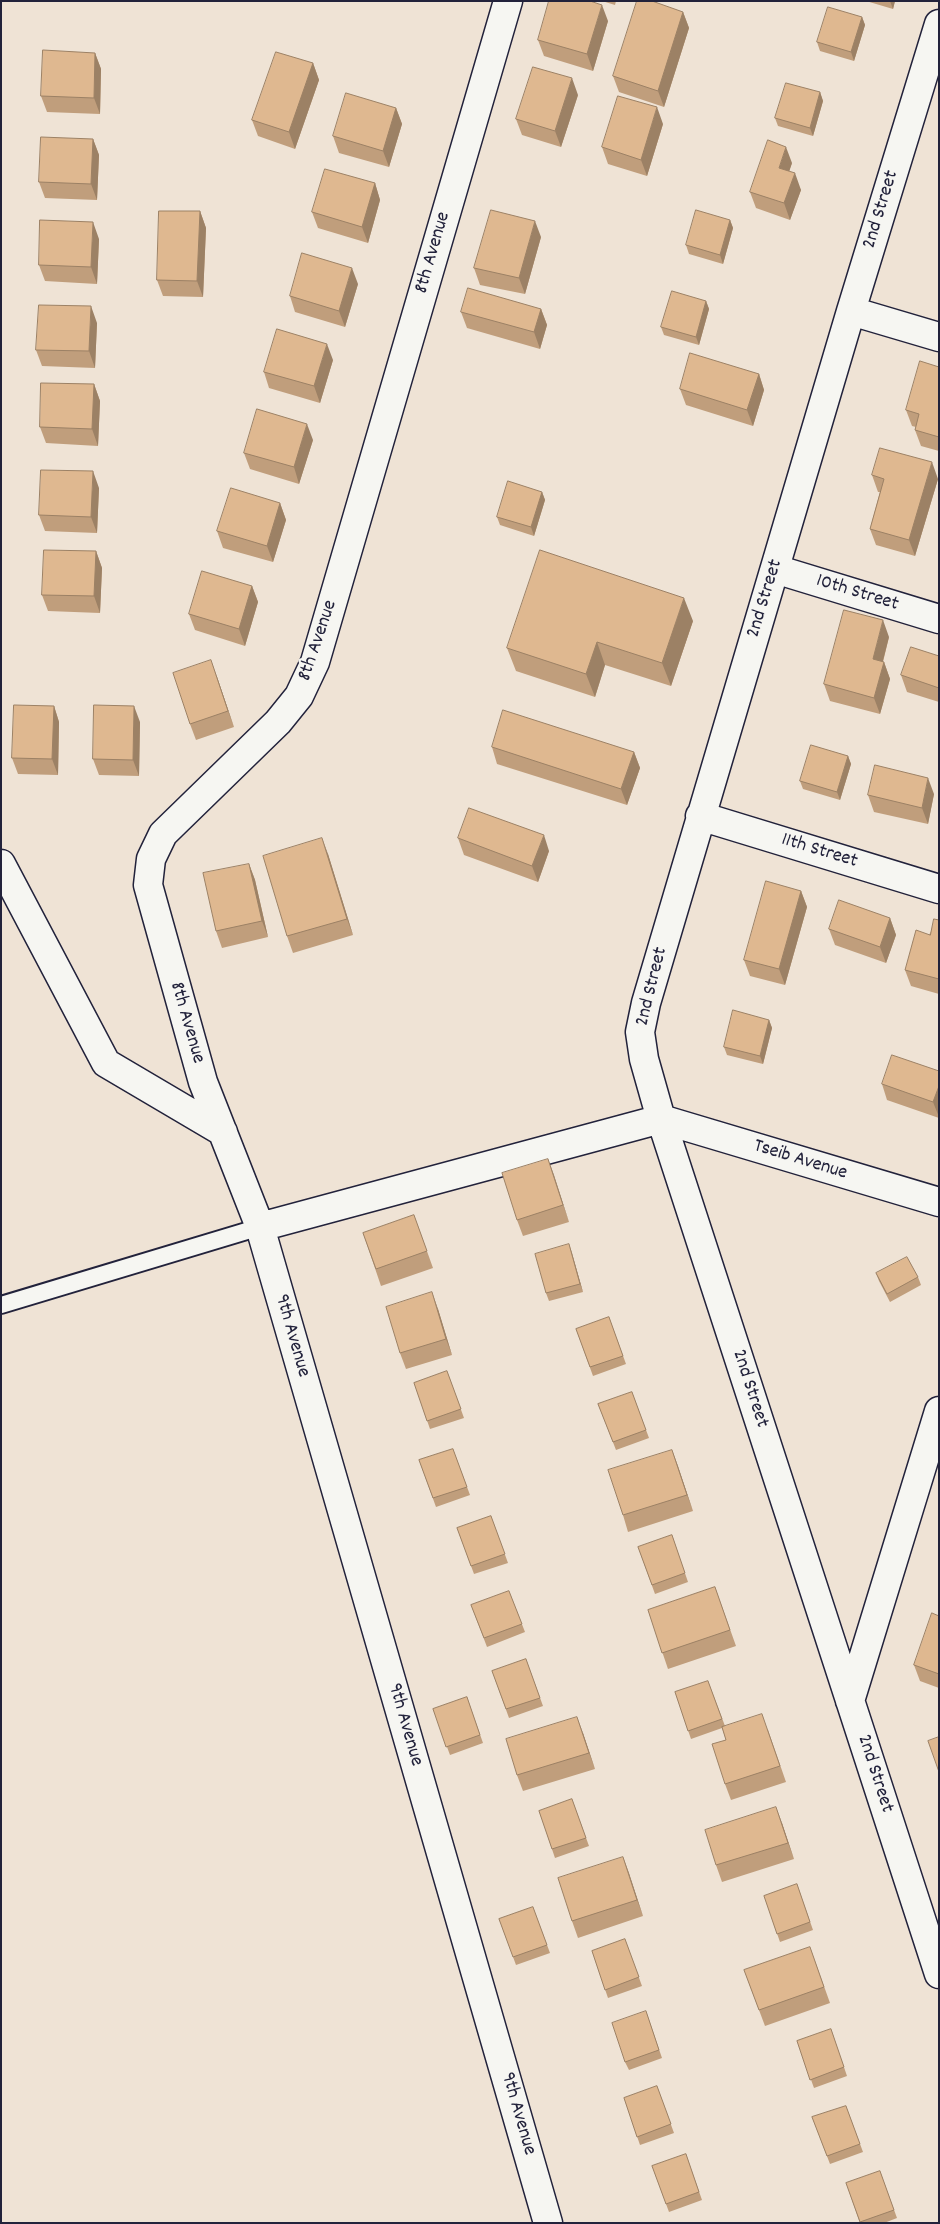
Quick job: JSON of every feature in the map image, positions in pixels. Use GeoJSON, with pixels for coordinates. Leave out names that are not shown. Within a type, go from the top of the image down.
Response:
{"type":"FeatureCollection","features":[{"type":"Feature","properties":{"kind":"street","name":"8th Avenue"},"geometry":{"type":"LineString","coordinates":[[260,1227],[203,1082],[148,885],[151,859],[163,834],[278,722],[299,696],[315,662],[508,1]]}},
{"type":"Feature","properties":{"kind":"street","name":"2nd Street"},"geometry":{"type":"LineString","coordinates":[[939,24],[931,76],[851,311],[700,816],[646,1003],[640,1032],[644,1059],[661,1119],[939,1974]]}},
{"type":"Feature","properties":{"kind":"street"},"geometry":{"type":"LineString","coordinates":[[851,311],[939,337]]}},
{"type":"Feature","properties":{"kind":"street","name":"10th Street"},"geometry":{"type":"LineString","coordinates":[[775,570],[939,619]]}},
{"type":"Feature","properties":{"kind":"street","name":"11th Street"},"geometry":{"type":"LineString","coordinates":[[700,816],[939,889]]}},
{"type":"Feature","properties":{"kind":"street"},"geometry":{"type":"LineString","coordinates":[[1,864],[106,1063],[224,1132]]}},
{"type":"Feature","properties":{"kind":"street"},"geometry":{"type":"LineString","coordinates":[[260,1227],[661,1119]]}},
{"type":"Feature","properties":{"kind":"street","name":"Tseib Avenue"},"geometry":{"type":"LineString","coordinates":[[661,1119],[939,1202]]}},
{"type":"Feature","properties":{"kind":"street","name":"9th Avenue"},"geometry":{"type":"LineString","coordinates":[[260,1227],[548,2223]]}},
{"type":"Feature","properties":{"kind":"street"},"geometry":{"type":"LineString","coordinates":[[850,1701],[939,1411]]}},
{"type":"Feature","properties":{"kind":"lane"},"geometry":{"type":"LineString","coordinates":[[1,1305],[260,1227]]}},
{"type":"Feature","properties":{"kind":"building"},"geometry":{"type":"Polygon","coordinates":[[[549,1],[590,1],[602,5],[587,54],[538,40],[549,1]]]}},
{"type":"Feature","properties":{"kind":"building"},"geometry":{"type":"Polygon","coordinates":[[[637,1],[652,1],[683,12],[658,91],[613,76],[637,1]]]}},
{"type":"Feature","properties":{"kind":"building"},"geometry":{"type":"Polygon","coordinates":[[[828,7],[862,17],[851,52],[817,42],[828,7]]]}},
{"type":"Feature","properties":{"kind":"building"},"geometry":{"type":"Polygon","coordinates":[[[43,50],[95,53],[94,98],[41,96],[43,50]]]}},
{"type":"Feature","properties":{"kind":"building"},"geometry":{"type":"Polygon","coordinates":[[[276,52],[313,63],[289,132],[252,120],[276,52]]]}},
{"type":"Feature","properties":{"kind":"building"},"geometry":{"type":"Polygon","coordinates":[[[533,67],[572,78],[555,131],[516,119],[533,67]]]}},
{"type":"Feature","properties":{"kind":"building"},"geometry":{"type":"Polygon","coordinates":[[[786,83],[820,92],[810,128],[775,118],[786,83]]]}},
{"type":"Feature","properties":{"kind":"building"},"geometry":{"type":"Polygon","coordinates":[[[346,93],[396,108],[383,151],[333,136],[346,93]]]}},
{"type":"Feature","properties":{"kind":"building"},"geometry":{"type":"Polygon","coordinates":[[[618,96],[657,107],[641,160],[602,147],[618,96]]]}},
{"type":"Feature","properties":{"kind":"building"},"geometry":{"type":"Polygon","coordinates":[[[41,137],[93,139],[91,184],[39,182],[41,137]]]}},
{"type":"Feature","properties":{"kind":"building"},"geometry":{"type":"Polygon","coordinates":[[[768,140],[786,147],[779,168],[795,173],[784,203],[750,192],[768,140]]]}},
{"type":"Feature","properties":{"kind":"building"},"geometry":{"type":"Polygon","coordinates":[[[325,169],[375,183],[362,227],[312,212],[325,169]]]}},
{"type":"Feature","properties":{"kind":"building"},"geometry":{"type":"Polygon","coordinates":[[[491,210],[535,221],[519,278],[474,268],[491,210]]]}},
{"type":"Feature","properties":{"kind":"building"},"geometry":{"type":"Polygon","coordinates":[[[696,210],[730,220],[720,255],[686,245],[696,210]]]}},
{"type":"Feature","properties":{"kind":"building"},"geometry":{"type":"Polygon","coordinates":[[[159,211],[200,211],[197,281],[157,280],[159,211]]]}},
{"type":"Feature","properties":{"kind":"building"},"geometry":{"type":"Polygon","coordinates":[[[40,220],[93,222],[91,267],[39,265],[40,220]]]}},
{"type":"Feature","properties":{"kind":"building"},"geometry":{"type":"Polygon","coordinates":[[[302,253],[352,268],[339,311],[290,296],[302,253]]]}},
{"type":"Feature","properties":{"kind":"building"},"geometry":{"type":"Polygon","coordinates":[[[468,288],[541,309],[534,332],[461,312],[468,288]]]}},
{"type":"Feature","properties":{"kind":"building"},"geometry":{"type":"Polygon","coordinates":[[[672,291],[706,301],[696,337],[661,327],[672,291]]]}},
{"type":"Feature","properties":{"kind":"building"},"geometry":{"type":"Polygon","coordinates":[[[39,305],[91,306],[89,351],[36,350],[39,305]]]}},
{"type":"Feature","properties":{"kind":"building"},"geometry":{"type":"Polygon","coordinates":[[[277,329],[327,344],[314,386],[264,372],[277,329]]]}},
{"type":"Feature","properties":{"kind":"building"},"geometry":{"type":"Polygon","coordinates":[[[690,353],[759,374],[747,410],[680,389],[690,353]]]}},
{"type":"Feature","properties":{"kind":"building"},"geometry":{"type":"Polygon","coordinates":[[[920,361],[939,367],[939,437],[915,430],[919,414],[906,410],[920,361]]]}},
{"type":"Feature","properties":{"kind":"building"},"geometry":{"type":"Polygon","coordinates":[[[41,383],[94,384],[92,429],[40,427],[41,383]]]}},
{"type":"Feature","properties":{"kind":"building"},"geometry":{"type":"Polygon","coordinates":[[[257,409],[307,424],[294,467],[244,453],[257,409]]]}},
{"type":"Feature","properties":{"kind":"building"},"geometry":{"type":"Polygon","coordinates":[[[880,448],[932,462],[909,540],[870,529],[884,479],[872,475],[880,448]]]}},
{"type":"Feature","properties":{"kind":"building"},"geometry":{"type":"Polygon","coordinates":[[[41,470],[93,471],[91,517],[39,515],[41,470]]]}},
{"type":"Feature","properties":{"kind":"building"},"geometry":{"type":"Polygon","coordinates":[[[508,481],[542,492],[531,527],[497,517],[508,481]]]}},
{"type":"Feature","properties":{"kind":"building"},"geometry":{"type":"Polygon","coordinates":[[[231,488],[280,503],[267,546],[217,531],[231,488]]]}},
{"type":"Feature","properties":{"kind":"building"},"geometry":{"type":"Polygon","coordinates":[[[44,550],[96,551],[94,596],[42,595],[44,550]]]}},
{"type":"Feature","properties":{"kind":"building"},"geometry":{"type":"Polygon","coordinates":[[[540,550],[684,598],[662,663],[597,642],[586,674],[507,648],[540,550]]]}},
{"type":"Feature","properties":{"kind":"building"},"geometry":{"type":"Polygon","coordinates":[[[202,571],[252,586],[239,629],[189,614],[202,571]]]}},
{"type":"Feature","properties":{"kind":"building"},"geometry":{"type":"Polygon","coordinates":[[[844,610],[883,620],[873,659],[884,662],[874,698],[824,684],[844,610]]]}},
{"type":"Feature","properties":{"kind":"building"},"geometry":{"type":"Polygon","coordinates":[[[911,647],[939,656],[939,688],[901,675],[911,647]]]}},
{"type":"Feature","properties":{"kind":"building"},"geometry":{"type":"Polygon","coordinates":[[[211,660],[228,711],[190,724],[173,673],[211,660]]]}},
{"type":"Feature","properties":{"kind":"building"},"geometry":{"type":"Polygon","coordinates":[[[14,705],[54,706],[52,759],[12,758],[14,705]]]}},
{"type":"Feature","properties":{"kind":"building"},"geometry":{"type":"Polygon","coordinates":[[[94,705],[134,706],[133,760],[93,759],[94,705]]]}},
{"type":"Feature","properties":{"kind":"building"},"geometry":{"type":"Polygon","coordinates":[[[503,710],[634,752],[621,789],[492,747],[503,710]]]}},
{"type":"Feature","properties":{"kind":"building"},"geometry":{"type":"Polygon","coordinates":[[[811,745],[848,756],[837,792],[800,781],[811,745]]]}},
{"type":"Feature","properties":{"kind":"building"},"geometry":{"type":"Polygon","coordinates":[[[875,765],[928,778],[922,808],[868,795],[875,765]]]}},
{"type":"Feature","properties":{"kind":"building"},"geometry":{"type":"Polygon","coordinates":[[[469,808],[544,835],[532,866],[458,838],[469,808]]]}},
{"type":"Feature","properties":{"kind":"building"},"geometry":{"type":"Polygon","coordinates":[[[322,838],[347,919],[287,936],[263,856],[322,838]]]}},
{"type":"Feature","properties":{"kind":"building"},"geometry":{"type":"Polygon","coordinates":[[[249,864],[262,921],[216,931],[203,873],[249,864]]]}},
{"type":"Feature","properties":{"kind":"building"},"geometry":{"type":"Polygon","coordinates":[[[766,881],[801,891],[779,969],[744,960],[766,881]]]}},
{"type":"Feature","properties":{"kind":"building"},"geometry":{"type":"Polygon","coordinates":[[[839,900],[890,918],[880,947],[829,929],[839,900]]]}},
{"type":"Feature","properties":{"kind":"building"},"geometry":{"type":"Polygon","coordinates":[[[934,919],[939,920],[939,979],[905,970],[916,930],[930,935],[934,919]]]}},
{"type":"Feature","properties":{"kind":"building"},"geometry":{"type":"Polygon","coordinates":[[[733,1010],[769,1020],[760,1056],[724,1047],[733,1010]]]}},
{"type":"Feature","properties":{"kind":"building"},"geometry":{"type":"Polygon","coordinates":[[[892,1055],[939,1071],[939,1086],[933,1102],[882,1084],[892,1055]]]}},
{"type":"Feature","properties":{"kind":"building"},"geometry":{"type":"Polygon","coordinates":[[[548,1159],[563,1205],[517,1220],[502,1173],[548,1159]]]}},
{"type":"Feature","properties":{"kind":"building"},"geometry":{"type":"Polygon","coordinates":[[[414,1215],[427,1251],[376,1269],[363,1233],[414,1215]]]}},
{"type":"Feature","properties":{"kind":"building"},"geometry":{"type":"Polygon","coordinates":[[[569,1244],[580,1284],[546,1293],[535,1254],[569,1244]]]}},
{"type":"Feature","properties":{"kind":"building"},"geometry":{"type":"Polygon","coordinates":[[[907,1257],[918,1277],[887,1294],[876,1273],[907,1257]]]}},
{"type":"Feature","properties":{"kind":"building"},"geometry":{"type":"Polygon","coordinates":[[[432,1292],[446,1339],[400,1353],[386,1307],[432,1292]]]}},
{"type":"Feature","properties":{"kind":"building"},"geometry":{"type":"Polygon","coordinates":[[[609,1317],[623,1356],[590,1367],[576,1329],[609,1317]]]}},
{"type":"Feature","properties":{"kind":"building"},"geometry":{"type":"Polygon","coordinates":[[[447,1371],[461,1409],[427,1421],[414,1383],[447,1371]]]}},
{"type":"Feature","properties":{"kind":"building"},"geometry":{"type":"Polygon","coordinates":[[[632,1392],[646,1430],[613,1442],[598,1404],[632,1392]]]}},
{"type":"Feature","properties":{"kind":"building"},"geometry":{"type":"Polygon","coordinates":[[[453,1449],[467,1487],[433,1498],[419,1460],[453,1449]]]}},
{"type":"Feature","properties":{"kind":"building"},"geometry":{"type":"Polygon","coordinates":[[[672,1450],[687,1495],[623,1515],[608,1470],[672,1450]]]}},
{"type":"Feature","properties":{"kind":"building"},"geometry":{"type":"Polygon","coordinates":[[[491,1516],[505,1554],[471,1566],[457,1528],[491,1516]]]}},
{"type":"Feature","properties":{"kind":"building"},"geometry":{"type":"Polygon","coordinates":[[[672,1535],[685,1573],[652,1585],[638,1547],[672,1535]]]}},
{"type":"Feature","properties":{"kind":"building"},"geometry":{"type":"Polygon","coordinates":[[[715,1587],[730,1630],[662,1653],[648,1610],[715,1587]]]}},
{"type":"Feature","properties":{"kind":"building"},"geometry":{"type":"Polygon","coordinates":[[[509,1591],[522,1624],[484,1638],[471,1605],[509,1591]]]}},
{"type":"Feature","properties":{"kind":"building"},"geometry":{"type":"Polygon","coordinates":[[[932,1613],[939,1616],[939,1674],[914,1665],[932,1613]]]}},
{"type":"Feature","properties":{"kind":"building"},"geometry":{"type":"Polygon","coordinates":[[[526,1659],[540,1698],[506,1709],[492,1671],[526,1659]]]}},
{"type":"Feature","properties":{"kind":"building"},"geometry":{"type":"Polygon","coordinates":[[[708,1681],[722,1719],[688,1731],[675,1692],[708,1681]]]}},
{"type":"Feature","properties":{"kind":"building"},"geometry":{"type":"Polygon","coordinates":[[[467,1697],[480,1735],[446,1747],[433,1709],[467,1697]]]}},
{"type":"Feature","properties":{"kind":"building"},"geometry":{"type":"Polygon","coordinates":[[[762,1714],[780,1766],[725,1784],[712,1744],[726,1740],[722,1727],[762,1714]]]}},
{"type":"Feature","properties":{"kind":"building"},"geometry":{"type":"Polygon","coordinates":[[[577,1717],[589,1753],[517,1775],[506,1739],[577,1717]]]}},
{"type":"Feature","properties":{"kind":"building"},"geometry":{"type":"Polygon","coordinates":[[[939,1737],[939,1772],[928,1741],[939,1737]]]}},
{"type":"Feature","properties":{"kind":"building"},"geometry":{"type":"Polygon","coordinates":[[[572,1799],[586,1838],[552,1849],[539,1811],[572,1799]]]}},
{"type":"Feature","properties":{"kind":"building"},"geometry":{"type":"Polygon","coordinates":[[[776,1807],[788,1843],[716,1865],[705,1830],[776,1807]]]}},
{"type":"Feature","properties":{"kind":"building"},"geometry":{"type":"Polygon","coordinates":[[[623,1857],[637,1900],[572,1921],[558,1878],[623,1857]]]}},
{"type":"Feature","properties":{"kind":"building"},"geometry":{"type":"Polygon","coordinates":[[[797,1884],[810,1922],[777,1934],[764,1896],[797,1884]]]}},
{"type":"Feature","properties":{"kind":"building"},"geometry":{"type":"Polygon","coordinates":[[[533,1907],[547,1945],[513,1957],[499,1919],[533,1907]]]}},
{"type":"Feature","properties":{"kind":"building"},"geometry":{"type":"Polygon","coordinates":[[[625,1939],[639,1977],[605,1990],[592,1951],[625,1939]]]}},
{"type":"Feature","properties":{"kind":"building"},"geometry":{"type":"Polygon","coordinates":[[[810,1947],[824,1987],[759,2010],[744,1970],[810,1947]]]}},
{"type":"Feature","properties":{"kind":"building"},"geometry":{"type":"Polygon","coordinates":[[[646,2011],[659,2050],[625,2062],[612,2023],[646,2011]]]}},
{"type":"Feature","properties":{"kind":"building"},"geometry":{"type":"Polygon","coordinates":[[[831,2029],[844,2067],[810,2080],[797,2041],[831,2029]]]}},
{"type":"Feature","properties":{"kind":"building"},"geometry":{"type":"Polygon","coordinates":[[[657,2086],[671,2124],[637,2137],[624,2098],[657,2086]]]}},
{"type":"Feature","properties":{"kind":"building"},"geometry":{"type":"Polygon","coordinates":[[[846,2106],[860,2144],[827,2156],[812,2117],[846,2106]]]}},
{"type":"Feature","properties":{"kind":"building"},"geometry":{"type":"Polygon","coordinates":[[[686,2154],[699,2192],[666,2204],[652,2166],[686,2154]]]}},
{"type":"Feature","properties":{"kind":"building"},"geometry":{"type":"Polygon","coordinates":[[[880,2171],[894,2210],[860,2222],[846,2183],[880,2171]]]}}]}
